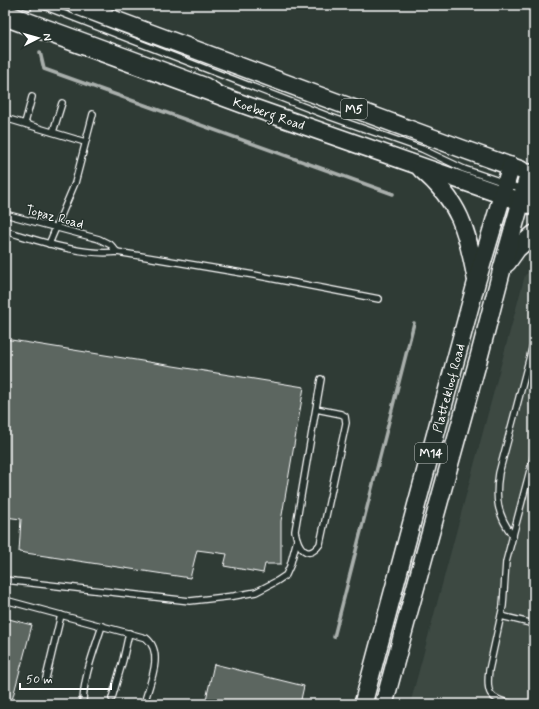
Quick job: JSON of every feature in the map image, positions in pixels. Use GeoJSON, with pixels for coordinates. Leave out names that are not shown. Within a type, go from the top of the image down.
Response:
{"type":"FeatureCollection","features":[{"type":"Feature","properties":{"kind":"main road","name":"M5"},"geometry":{"type":"LineString","coordinates":[[75,5],[532,174]]}},
{"type":"Feature","properties":{"kind":"main road","name":"Koeberg Road"},"geometry":{"type":"LineString","coordinates":[[5,17],[248,106],[416,164],[504,188],[528,197]]}},
{"type":"Feature","properties":{"kind":"main road"},"geometry":{"type":"LineString","coordinates":[[416,164],[445,192],[458,212],[468,239],[477,280]]}},
{"type":"Feature","properties":{"kind":"main road","name":"Plattekloof Road"},"geometry":{"type":"LineString","coordinates":[[363,704],[477,280],[511,166]]}},
{"type":"Feature","properties":{"kind":"main road","name":"Plattekloof Road"},"geometry":{"type":"LineString","coordinates":[[384,704],[480,357],[502,269],[528,197],[532,174]]}},
{"type":"Feature","properties":{"kind":"main road"},"geometry":{"type":"LineString","coordinates":[[502,269],[517,249],[534,234]]}},
{"type":"Feature","properties":{"kind":"lane"},"geometry":{"type":"LineString","coordinates":[[41,5],[328,116],[422,149],[504,188]]}},
{"type":"Feature","properties":{"kind":"lane"},"geometry":{"type":"LineString","coordinates":[[5,7],[207,81],[248,106]]}},
{"type":"Feature","properties":{"kind":"lane"},"geometry":{"type":"LineString","coordinates":[[25,124],[32,97]]}},
{"type":"Feature","properties":{"kind":"lane"},"geometry":{"type":"LineString","coordinates":[[53,132],[62,103]]}},
{"type":"Feature","properties":{"kind":"lane"},"geometry":{"type":"LineString","coordinates":[[49,244],[75,183],[93,114]]}},
{"type":"Feature","properties":{"kind":"lane"},"geometry":{"type":"LineString","coordinates":[[5,118],[85,142]]}},
{"type":"Feature","properties":{"kind":"lane","name":"Topaz Road"},"geometry":{"type":"LineString","coordinates":[[5,214],[48,226],[56,226],[99,239],[111,245],[117,252]]}},
{"type":"Feature","properties":{"kind":"lane","name":"Topaz Road"},"geometry":{"type":"LineString","coordinates":[[5,232],[49,244],[98,253],[117,252],[254,275],[379,299]]}},
{"type":"Feature","properties":{"kind":"lane"},"geometry":{"type":"LineString","coordinates":[[513,536],[502,521],[498,504],[497,487],[499,473],[534,341]]}},
{"type":"Feature","properties":{"kind":"lane"},"geometry":{"type":"LineString","coordinates":[[316,409],[341,414],[345,416],[346,423],[320,544],[315,550],[306,552],[302,550],[297,540],[295,531],[300,494],[321,379]]}},
{"type":"Feature","properties":{"kind":"lane"},"geometry":{"type":"LineString","coordinates":[[512,704],[491,696],[488,690],[489,670],[501,616],[506,562],[534,455]]}},
{"type":"Feature","properties":{"kind":"lane"},"geometry":{"type":"LineString","coordinates":[[5,580],[190,601],[234,596],[256,592],[286,575],[297,540]]}},
{"type":"Feature","properties":{"kind":"lane"},"geometry":{"type":"LineString","coordinates":[[5,600],[146,638],[151,642],[156,654],[144,704]]}},
{"type":"Feature","properties":{"kind":"lane"},"geometry":{"type":"LineString","coordinates":[[46,678],[61,615]]}},
{"type":"Feature","properties":{"kind":"lane"},"geometry":{"type":"LineString","coordinates":[[501,616],[534,624]]}},
{"type":"Feature","properties":{"kind":"lane"},"geometry":{"type":"LineString","coordinates":[[83,704],[83,696],[89,670],[102,626]]}},
{"type":"Feature","properties":{"kind":"lane"},"geometry":{"type":"LineString","coordinates":[[112,698],[129,633]]}},
{"type":"Feature","properties":{"kind":"lane"},"geometry":{"type":"LineString","coordinates":[[78,704],[83,696]]}},
{"type":"Feature","properties":{"kind":"shaded area"},"geometry":{"type":"Polygon","coordinates":[[[534,269],[534,704],[410,704],[525,275],[534,269]]]}},
{"type":"Feature","properties":{"kind":"building"},"geometry":{"type":"Polygon","coordinates":[[[14,5],[30,5],[32,6],[31,11],[14,5]]]}},
{"type":"Feature","properties":{"kind":"building"},"geometry":{"type":"Polygon","coordinates":[[[5,339],[304,387],[281,521],[281,564],[265,564],[263,573],[224,566],[227,554],[197,550],[190,578],[19,552],[21,519],[5,517],[5,339]]]}},
{"type":"Feature","properties":{"kind":"building"},"geometry":{"type":"Polygon","coordinates":[[[5,618],[32,625],[11,704],[5,704],[5,618]]]}},
{"type":"Feature","properties":{"kind":"building"},"geometry":{"type":"Polygon","coordinates":[[[214,664],[304,686],[300,704],[205,704],[214,664]]]}},
{"type":"Feature","properties":{"kind":"waterway"},"geometry":{"type":"LineString","coordinates":[[40,52],[44,69],[393,194]]}},
{"type":"Feature","properties":{"kind":"waterway"},"geometry":{"type":"LineString","coordinates":[[334,637],[414,323]]}}]}
